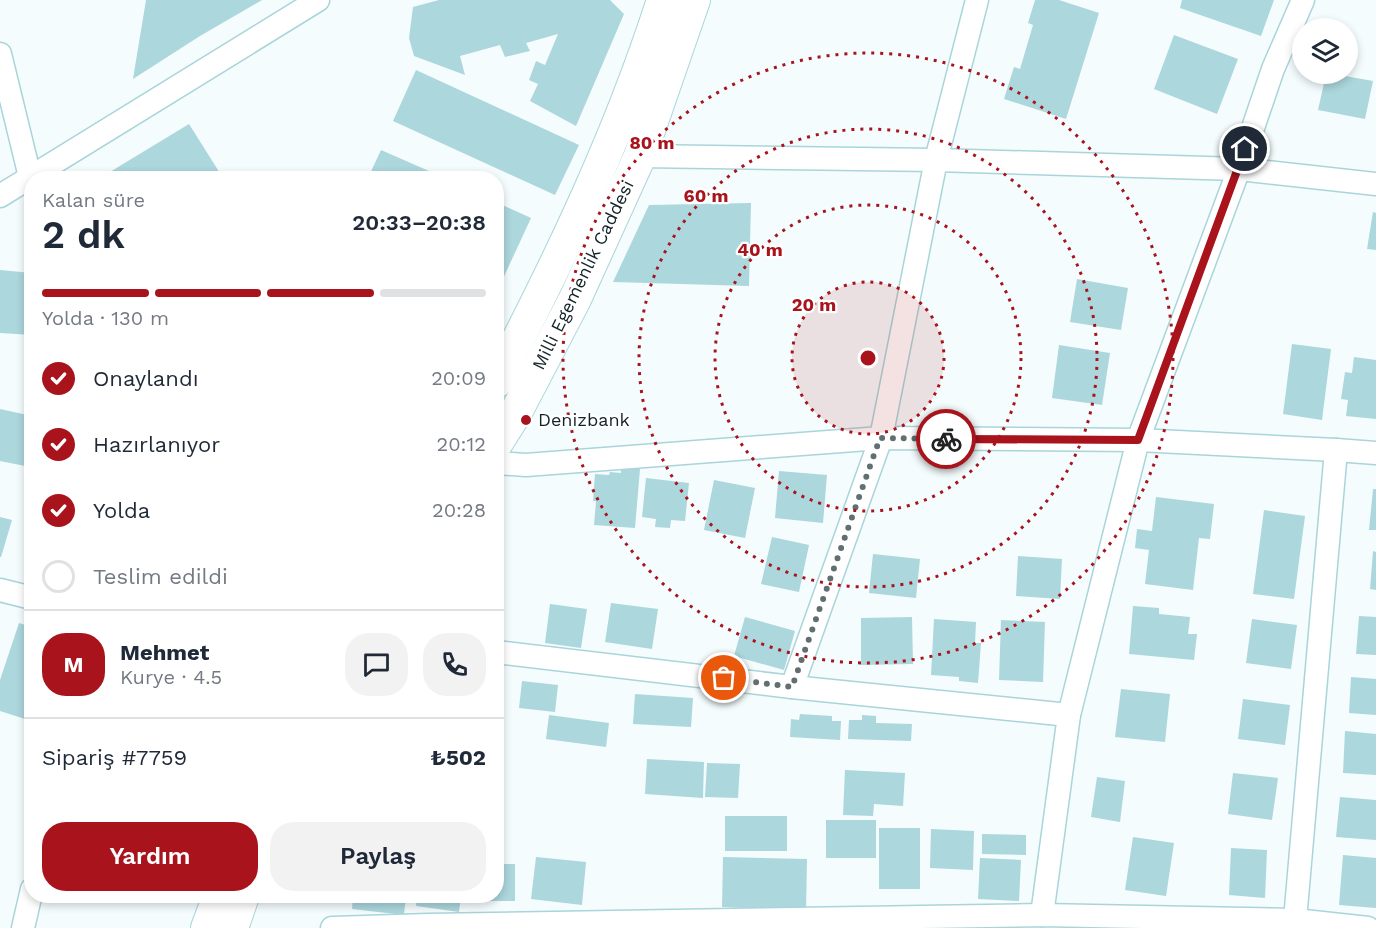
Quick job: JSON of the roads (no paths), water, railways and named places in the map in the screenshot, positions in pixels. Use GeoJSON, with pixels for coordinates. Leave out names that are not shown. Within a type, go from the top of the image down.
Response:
{"type":"FeatureCollection","features":[{"type":"Feature","properties":{"kind":"street"},"geometry":{"type":"LineString","coordinates":[[40,171],[318,0]]}},
{"type":"Feature","properties":{"kind":"street","name":"Milli Egemenlik Caddesi"},"geometry":{"type":"LineString","coordinates":[[504,367],[541,297],[602,166],[648,47],[663,0]]}},
{"type":"Feature","properties":{"kind":"street","name":"Milli Egemenlik Caddesi"},"geometry":{"type":"LineString","coordinates":[[504,431],[575,299],[640,156],[694,0]]}},
{"type":"Feature","properties":{"kind":"street"},"geometry":{"type":"LineString","coordinates":[[792,687],[880,438],[936,160],[977,0]]}},
{"type":"Feature","properties":{"kind":"street"},"geometry":{"type":"LineString","coordinates":[[1042,915],[1069,715],[1138,440],[1239,170],[1273,69],[1303,0]]}},
{"type":"Feature","properties":{"kind":"street"},"geometry":{"type":"LineString","coordinates":[[0,54],[29,171]]}},
{"type":"Feature","properties":{"kind":"street"},"geometry":{"type":"LineString","coordinates":[[640,156],[936,160],[1239,170],[1376,184]]}},
{"type":"Feature","properties":{"kind":"street"},"geometry":{"type":"LineString","coordinates":[[0,196],[24,181]]}},
{"type":"Feature","properties":{"kind":"street"},"geometry":{"type":"LineString","coordinates":[[504,464],[526,465],[880,438],[1138,440],[1376,453]]}},
{"type":"Feature","properties":{"kind":"street"},"geometry":{"type":"LineString","coordinates":[[1294,920],[1336,450]]}},
{"type":"Feature","properties":{"kind":"street"},"geometry":{"type":"LineString","coordinates":[[0,590],[24,596]]}},
{"type":"Feature","properties":{"kind":"street"},"geometry":{"type":"LineString","coordinates":[[504,653],[792,687],[1069,715]]}},
{"type":"Feature","properties":{"kind":"street"},"geometry":{"type":"LineString","coordinates":[[23,928],[29,903]]}},
{"type":"Feature","properties":{"kind":"street"},"geometry":{"type":"LineString","coordinates":[[207,928],[216,903]]}},
{"type":"Feature","properties":{"kind":"street"},"geometry":{"type":"LineString","coordinates":[[232,928],[241,903]]}},
{"type":"Feature","properties":{"kind":"street"},"geometry":{"type":"LineString","coordinates":[[332,928],[1042,915],[1294,920],[1368,928]]}},
{"type":"Feature","properties":{"kind":"place","name":"Denizbank"},"geometry":{"type":"Point","coordinates":[526,420]}}]}
